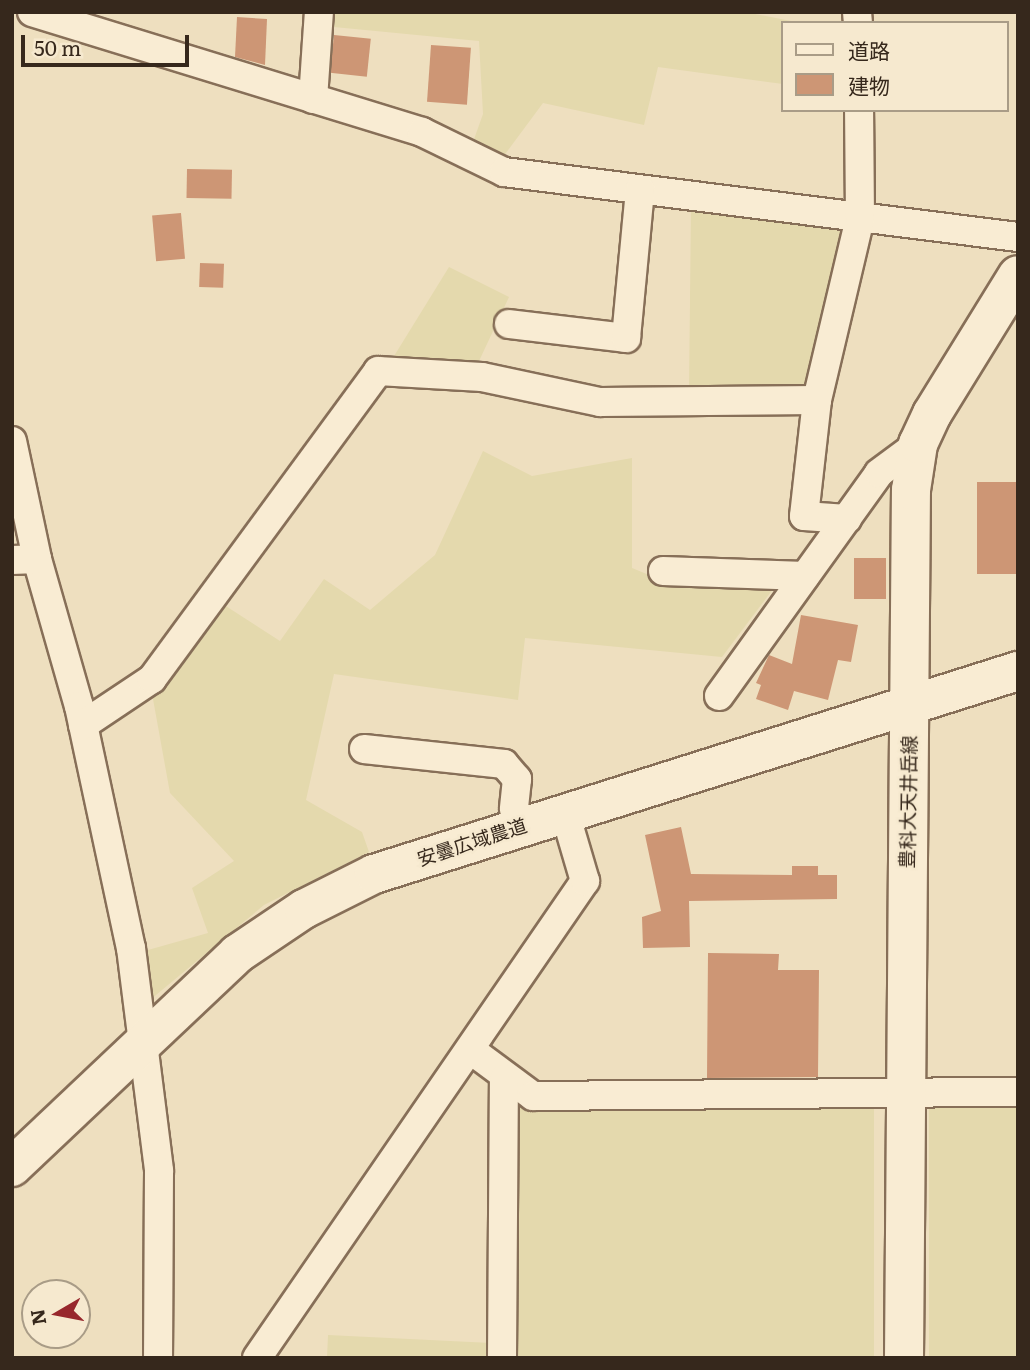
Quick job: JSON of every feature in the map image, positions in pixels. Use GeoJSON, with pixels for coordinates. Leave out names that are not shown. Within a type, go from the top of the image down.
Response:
{"type":"FeatureCollection","features":[{"type":"Feature","properties":{"kind":"street"},"geometry":{"type":"LineString","coordinates":[[32,12],[422,132],[504,172],[1018,237]]}},
{"type":"Feature","properties":{"kind":"street"},"geometry":{"type":"LineString","coordinates":[[313,99],[319,12]]}},
{"type":"Feature","properties":{"kind":"street"},"geometry":{"type":"LineString","coordinates":[[847,519],[804,516],[817,400],[860,218],[859,112]]}},
{"type":"Feature","properties":{"kind":"street"},"geometry":{"type":"LineString","coordinates":[[509,324],[626,338],[640,190]]}},
{"type":"Feature","properties":{"kind":"street","name":"豊科大天井岳線"},"geometry":{"type":"LineString","coordinates":[[904,1358],[909,707],[907,568],[918,444],[1018,275]]}},
{"type":"Feature","properties":{"kind":"street"},"geometry":{"type":"LineString","coordinates":[[83,725],[152,679],[378,371],[482,377],[600,402],[817,400]]}},
{"type":"Feature","properties":{"kind":"street"},"geometry":{"type":"LineString","coordinates":[[12,442],[25,560],[83,725],[144,1038],[159,1171],[158,1358]]}},
{"type":"Feature","properties":{"kind":"street"},"geometry":{"type":"LineString","coordinates":[[719,696],[879,473],[918,444]]}},
{"type":"Feature","properties":{"kind":"street"},"geometry":{"type":"LineString","coordinates":[[663,571],[804,576]]}},
{"type":"Feature","properties":{"kind":"street","name":"安曇広域農道"},"geometry":{"type":"LineString","coordinates":[[12,1167],[144,1038],[237,954],[304,909],[374,874],[1018,671]]}},
{"type":"Feature","properties":{"kind":"street"},"geometry":{"type":"LineString","coordinates":[[364,749],[504,764],[517,779],[514,809]]}},
{"type":"Feature","properties":{"kind":"street"},"geometry":{"type":"LineString","coordinates":[[257,1358],[471,1050],[584,881],[565,813]]}},
{"type":"Feature","properties":{"kind":"street"},"geometry":{"type":"LineString","coordinates":[[471,1050],[504,1079],[534,1096],[1018,1092]]}},
{"type":"Feature","properties":{"kind":"street"},"geometry":{"type":"LineString","coordinates":[[502,1358],[504,1079]]}},
{"type":"Feature","properties":{"kind":"shaded area"},"geometry":{"type":"Polygon","coordinates":[[[335,12],[745,12],[791,21],[782,21],[782,84],[658,67],[644,125],[543,103],[503,157],[473,142],[483,114],[479,41],[334,27],[335,12]]]}},
{"type":"Feature","properties":{"kind":"shaded area"},"geometry":{"type":"Polygon","coordinates":[[[691,206],[851,225],[812,395],[689,394],[691,206]]]}},
{"type":"Feature","properties":{"kind":"shaded area"},"geometry":{"type":"Polygon","coordinates":[[[449,267],[509,297],[479,361],[464,371],[391,361],[449,267]]]}},
{"type":"Feature","properties":{"kind":"shaded area"},"geometry":{"type":"Polygon","coordinates":[[[483,451],[532,476],[632,458],[632,568],[654,577],[776,585],[722,657],[525,638],[518,700],[334,674],[306,800],[362,832],[369,852],[264,905],[150,1000],[141,952],[208,933],[192,888],[234,861],[170,793],[151,688],[218,601],[280,641],[324,579],[370,610],[435,555],[483,451]]]}},
{"type":"Feature","properties":{"kind":"shaded area"},"geometry":{"type":"Polygon","coordinates":[[[513,1102],[874,1102],[874,1358],[513,1358],[513,1102]]]}},
{"type":"Feature","properties":{"kind":"shaded area"},"geometry":{"type":"Polygon","coordinates":[[[929,1102],[1018,1102],[1018,1358],[929,1358],[929,1102]]]}},
{"type":"Feature","properties":{"kind":"shaded area"},"geometry":{"type":"Polygon","coordinates":[[[328,1335],[491,1343],[491,1358],[327,1358],[328,1335]]]}},
{"type":"Feature","properties":{"kind":"building"},"geometry":{"type":"Polygon","coordinates":[[[237,17],[267,19],[265,65],[235,57],[237,17]]]}},
{"type":"Feature","properties":{"kind":"building"},"geometry":{"type":"Polygon","coordinates":[[[334,35],[371,39],[367,77],[330,73],[334,35]]]}},
{"type":"Feature","properties":{"kind":"building"},"geometry":{"type":"Polygon","coordinates":[[[431,45],[471,48],[467,105],[427,102],[431,45]]]}},
{"type":"Feature","properties":{"kind":"building"},"geometry":{"type":"Polygon","coordinates":[[[187,169],[232,170],[231,199],[186,198],[187,169]]]}},
{"type":"Feature","properties":{"kind":"building"},"geometry":{"type":"Polygon","coordinates":[[[181,213],[185,259],[156,261],[152,216],[181,213]]]}},
{"type":"Feature","properties":{"kind":"building"},"geometry":{"type":"Polygon","coordinates":[[[200,263],[224,264],[223,288],[199,287],[200,263]]]}},
{"type":"Feature","properties":{"kind":"building"},"geometry":{"type":"Polygon","coordinates":[[[977,482],[1018,482],[1018,574],[977,574],[977,482]]]}},
{"type":"Feature","properties":{"kind":"building"},"geometry":{"type":"Polygon","coordinates":[[[854,558],[886,558],[886,599],[854,599],[854,558]]]}},
{"type":"Feature","properties":{"kind":"building"},"geometry":{"type":"Polygon","coordinates":[[[801,615],[858,625],[851,662],[838,660],[828,700],[794,691],[788,710],[756,699],[761,685],[756,683],[769,655],[792,664],[801,615]]]}},
{"type":"Feature","properties":{"kind":"building"},"geometry":{"type":"Polygon","coordinates":[[[681,827],[691,874],[792,875],[792,866],[818,866],[818,875],[837,875],[837,899],[689,901],[690,947],[643,948],[642,917],[661,911],[645,835],[681,827]]]}},
{"type":"Feature","properties":{"kind":"building"},"geometry":{"type":"Polygon","coordinates":[[[708,953],[779,954],[778,970],[819,970],[818,1077],[707,1078],[708,953]]]}}]}
